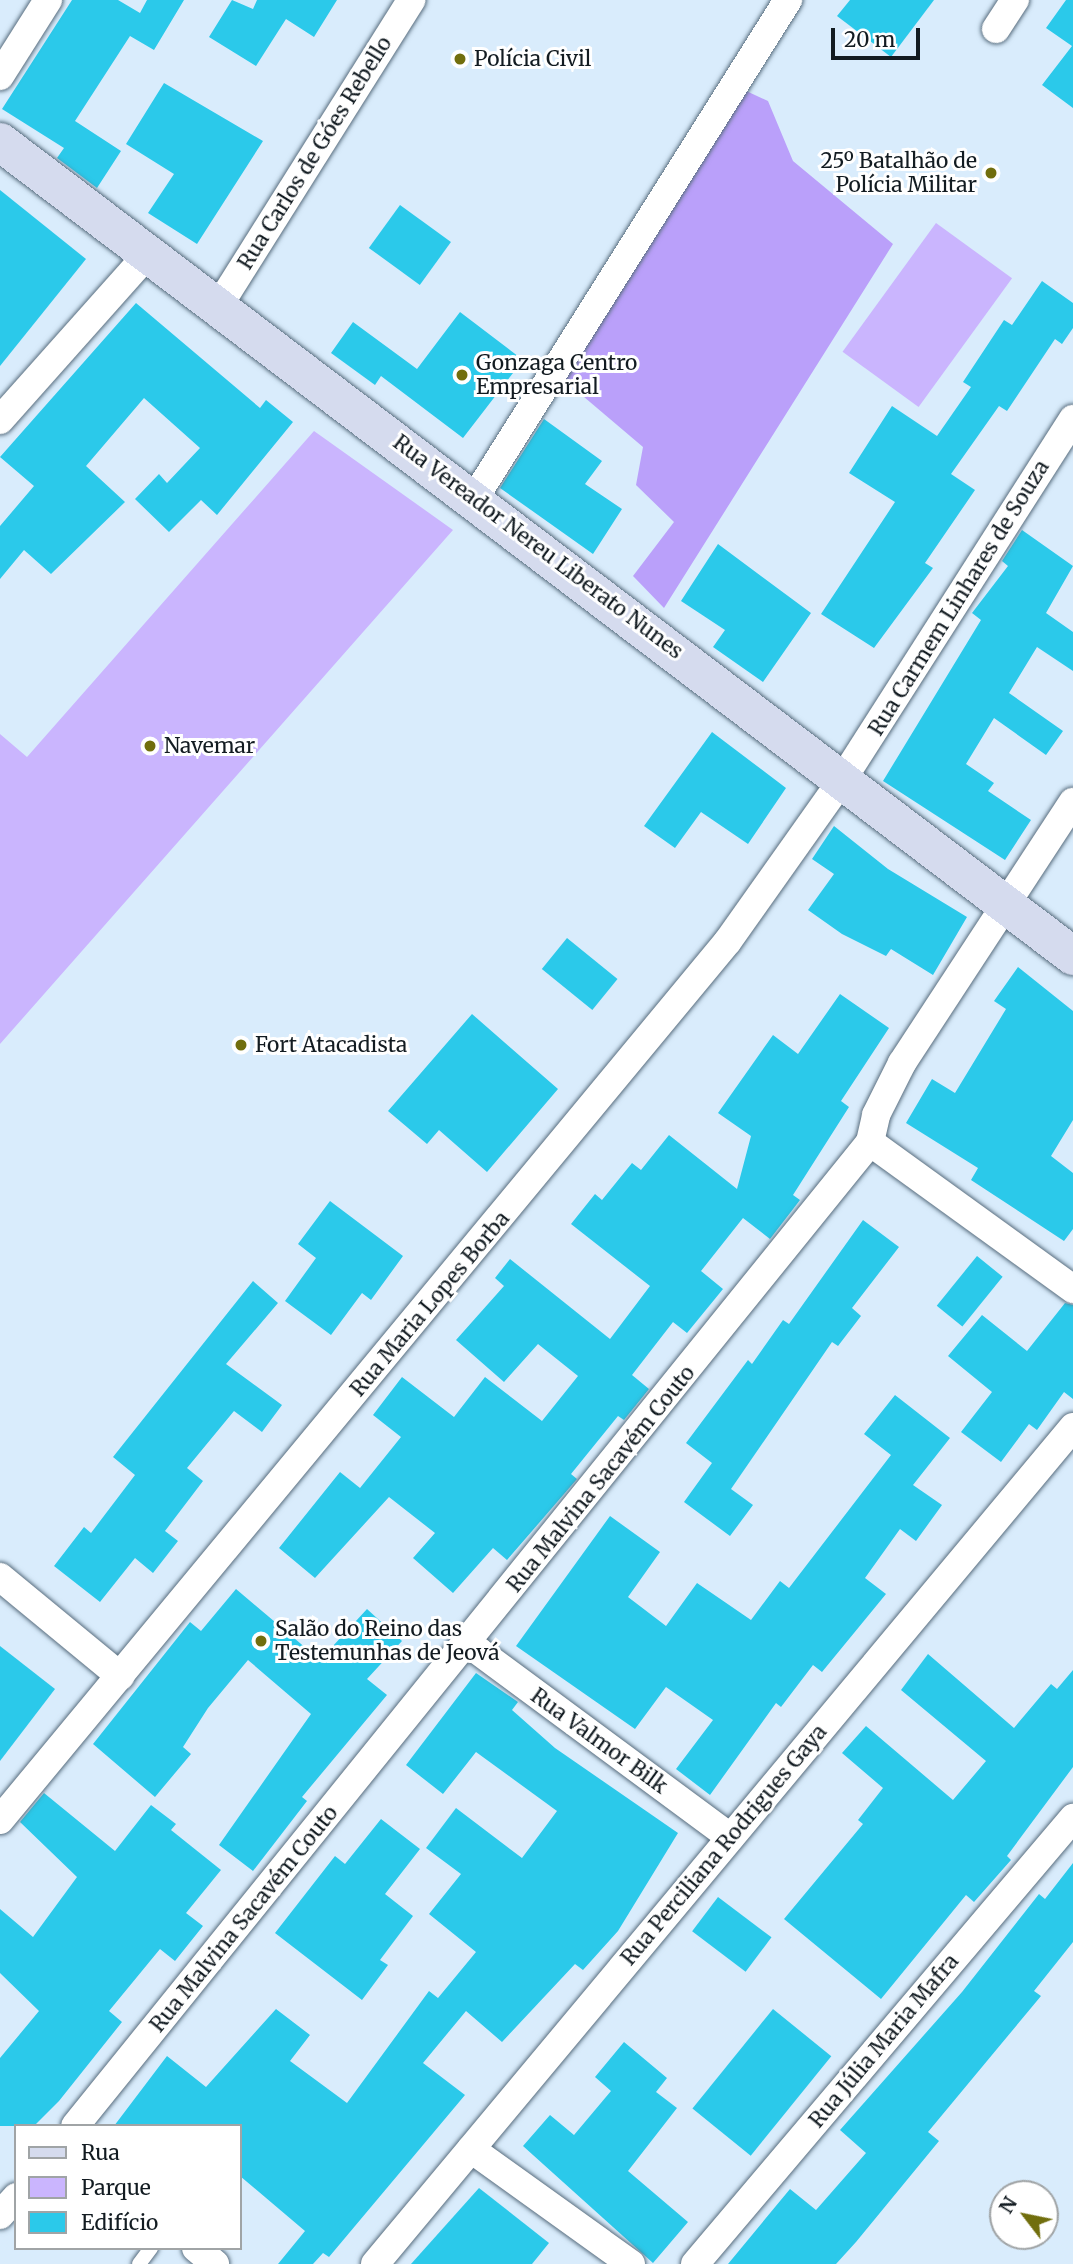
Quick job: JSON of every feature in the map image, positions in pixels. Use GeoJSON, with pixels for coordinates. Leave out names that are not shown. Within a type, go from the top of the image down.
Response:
{"type":"FeatureCollection","features":[{"type":"Feature","properties":{"kind":"main road","name":"Rua Vereador Nereu Liberato Nunes"},"geometry":{"type":"LineString","coordinates":[[0,142],[844,777],[1073,956]]}},
{"type":"Feature","properties":{"kind":"street"},"geometry":{"type":"LineString","coordinates":[[0,76],[48,0]]}},
{"type":"Feature","properties":{"kind":"street","name":"Rua Carlos de Góes Rebello"},"geometry":{"type":"LineString","coordinates":[[218,307],[411,0]]}},
{"type":"Feature","properties":{"kind":"street"},"geometry":{"type":"LineString","coordinates":[[474,499],[788,0]]}},
{"type":"Feature","properties":{"kind":"street"},"geometry":{"type":"LineString","coordinates":[[996,29],[1015,0]]}},
{"type":"Feature","properties":{"kind":"street"},"geometry":{"type":"LineString","coordinates":[[0,420],[148,254]]}},
{"type":"Feature","properties":{"kind":"street","name":"Rua Carmem Linhares de Souza"},"geometry":{"type":"LineString","coordinates":[[844,777],[1073,419]]}},
{"type":"Feature","properties":{"kind":"street","name":"Rua Maria Lopes Borba"},"geometry":{"type":"LineString","coordinates":[[0,1820],[665,1021],[844,777]]}},
{"type":"Feature","properties":{"kind":"street","name":"Rua Malvina Sacavém Couto"},"geometry":{"type":"LineString","coordinates":[[77,2124],[469,1644],[870,1142],[891,1082],[1073,802]]}},
{"type":"Feature","properties":{"kind":"street"},"geometry":{"type":"LineString","coordinates":[[870,1142],[1073,1289]]}},
{"type":"Feature","properties":{"kind":"street","name":"Rua Perciliana Rodrigues Gaya"},"geometry":{"type":"LineString","coordinates":[[375,2264],[1073,1427]]}},
{"type":"Feature","properties":{"kind":"street"},"geometry":{"type":"LineString","coordinates":[[0,1577],[120,1676]]}},
{"type":"Feature","properties":{"kind":"street","name":"Rua Valmor Bilk"},"geometry":{"type":"LineString","coordinates":[[469,1644],[730,1837]]}},
{"type":"Feature","properties":{"kind":"street","name":"Rua Júlia Maria Mafra"},"geometry":{"type":"LineString","coordinates":[[695,2264],[1073,1818]]}},
{"type":"Feature","properties":{"kind":"street"},"geometry":{"type":"LineString","coordinates":[[471,2149],[631,2264]]}},
{"type":"Feature","properties":{"kind":"street"},"geometry":{"type":"LineString","coordinates":[[0,2215],[14,2199]]}},
{"type":"Feature","properties":{"kind":"street"},"geometry":{"type":"LineString","coordinates":[[198,2250],[215,2264]]}},
{"type":"Feature","properties":{"kind":"green space"},"geometry":{"type":"Polygon","coordinates":[[[936,223],[1012,278],[919,407],[843,352],[936,223]]]}},
{"type":"Feature","properties":{"kind":"green space","name":"Navemar"},"geometry":{"type":"Polygon","coordinates":[[[314,431],[453,530],[0,1044],[0,734],[27,757],[314,431]]]}},
{"type":"Feature","properties":{"kind":"shaded area"},"geometry":{"type":"Polygon","coordinates":[[[742,89],[768,101],[793,161],[893,244],[664,608],[633,576],[674,522],[636,485],[643,447],[564,380],[742,89]]]}},
{"type":"Feature","properties":{"kind":"building"},"geometry":{"type":"Polygon","coordinates":[[[72,0],[118,0],[140,13],[147,0],[184,0],[154,50],[130,36],[75,121],[121,151],[97,188],[57,158],[64,148],[2,109],[72,0]]]}},
{"type":"Feature","properties":{"kind":"building"},"geometry":{"type":"Polygon","coordinates":[[[232,0],[253,9],[257,0],[337,0],[314,37],[286,19],[256,66],[209,37],[232,0]]]}},
{"type":"Feature","properties":{"kind":"building"},"geometry":{"type":"Polygon","coordinates":[[[850,0],[934,0],[891,57],[837,16],[850,0]]]}},
{"type":"Feature","properties":{"kind":"building"},"geometry":{"type":"Polygon","coordinates":[[[1066,0],[1073,0],[1073,108],[1042,85],[1072,46],[1046,28],[1066,0]]]}},
{"type":"Feature","properties":{"kind":"building"},"geometry":{"type":"Polygon","coordinates":[[[164,83],[263,141],[197,244],[148,213],[174,174],[126,144],[164,83]]]}},
{"type":"Feature","properties":{"kind":"building"},"geometry":{"type":"Polygon","coordinates":[[[0,190],[86,259],[0,366],[0,190]]]}},
{"type":"Feature","properties":{"kind":"building"},"geometry":{"type":"Polygon","coordinates":[[[400,205],[451,242],[420,285],[369,248],[400,205]]]}},
{"type":"Feature","properties":{"kind":"building"},"geometry":{"type":"Polygon","coordinates":[[[1042,281],[1073,303],[1073,328],[1062,344],[1055,339],[1007,411],[999,406],[951,474],[975,490],[925,563],[933,568],[874,648],[821,614],[895,502],[849,473],[892,406],[937,436],[971,387],[963,382],[1004,320],[1012,325],[1042,281]]]}},
{"type":"Feature","properties":{"kind":"building"},"geometry":{"type":"Polygon","coordinates":[[[136,303],[260,408],[266,400],[293,422],[217,515],[201,500],[169,532],[135,499],[159,474],[167,483],[200,448],[144,398],[86,466],[125,502],[51,574],[24,550],[0,579],[0,526],[34,486],[0,457],[136,303]]]}},
{"type":"Feature","properties":{"kind":"building","name":"Gonzaga Centro Empresarial"},"geometry":{"type":"Polygon","coordinates":[[[460,312],[523,360],[463,438],[381,376],[375,385],[331,353],[353,322],[417,369],[460,312]]]}},
{"type":"Feature","properties":{"kind":"building"},"geometry":{"type":"Polygon","coordinates":[[[544,419],[602,461],[585,484],[622,509],[593,554],[500,488],[544,419]]]}},
{"type":"Feature","properties":{"kind":"building"},"geometry":{"type":"Polygon","coordinates":[[[1022,530],[1073,566],[1046,613],[1073,632],[1073,671],[1037,647],[1009,693],[1063,731],[1046,755],[994,718],[966,764],[994,783],[988,791],[1031,820],[1005,860],[883,781],[981,620],[972,613],[1008,566],[1002,561],[1022,530]]]}},
{"type":"Feature","properties":{"kind":"building"},"geometry":{"type":"Polygon","coordinates":[[[718,544],[811,613],[763,682],[713,647],[725,630],[681,601],[718,544]]]}},
{"type":"Feature","properties":{"kind":"building"},"geometry":{"type":"Polygon","coordinates":[[[712,732],[786,788],[748,844],[701,812],[675,848],[644,826],[712,732]]]}},
{"type":"Feature","properties":{"kind":"building"},"geometry":{"type":"Polygon","coordinates":[[[834,826],[888,869],[967,917],[933,975],[891,949],[886,956],[842,934],[808,910],[834,874],[812,859],[834,826]]]}},
{"type":"Feature","properties":{"kind":"building"},"geometry":{"type":"Polygon","coordinates":[[[567,938],[618,979],[592,1010],[542,969],[567,938]]]}},
{"type":"Feature","properties":{"kind":"building"},"geometry":{"type":"Polygon","coordinates":[[[1018,967],[1073,1011],[1073,1120],[1051,1156],[1073,1173],[1073,1229],[1064,1241],[971,1180],[978,1168],[906,1123],[932,1079],[955,1093],[1006,1009],[994,1001],[1018,967]]]}},
{"type":"Feature","properties":{"kind":"building"},"geometry":{"type":"Polygon","coordinates":[[[840,994],[889,1028],[841,1101],[849,1107],[793,1195],[800,1200],[770,1239],[743,1218],[701,1271],[723,1289],[687,1333],[673,1322],[632,1375],[649,1389],[624,1420],[618,1416],[571,1474],[577,1479],[507,1560],[493,1548],[453,1593],[413,1558],[435,1533],[389,1497],[315,1578],[279,1548],[340,1472],[360,1488],[401,1437],[373,1415],[402,1377],[454,1417],[485,1377],[542,1421],[578,1376],[538,1344],[504,1382],[456,1340],[504,1286],[495,1278],[510,1259],[610,1339],[650,1286],[571,1224],[595,1194],[602,1200],[632,1163],[641,1170],[669,1135],[737,1189],[751,1136],[718,1113],[773,1035],[798,1054],[840,994]]]}},
{"type":"Feature","properties":{"kind":"building"},"geometry":{"type":"Polygon","coordinates":[[[472,1014],[558,1089],[487,1172],[439,1130],[427,1144],[388,1111],[472,1014]]]}},
{"type":"Feature","properties":{"kind":"building"},"geometry":{"type":"Polygon","coordinates":[[[330,1201],[403,1256],[371,1300],[362,1293],[331,1335],[285,1301],[316,1258],[298,1244],[330,1201]]]}},
{"type":"Feature","properties":{"kind":"building"},"geometry":{"type":"Polygon","coordinates":[[[863,1220],[899,1247],[852,1308],[861,1316],[838,1346],[832,1342],[731,1489],[753,1505],[730,1536],[684,1502],[712,1463],[686,1443],[748,1360],[752,1364],[783,1320],[789,1324],[863,1220]]]}},
{"type":"Feature","properties":{"kind":"building"},"geometry":{"type":"Polygon","coordinates":[[[977,1256],[1003,1277],[962,1327],[937,1306],[977,1256]]]}},
{"type":"Feature","properties":{"kind":"building"},"geometry":{"type":"Polygon","coordinates":[[[253,1281],[278,1303],[226,1364],[282,1405],[262,1432],[234,1411],[187,1468],[203,1481],[165,1531],[178,1541],[153,1573],[135,1558],[100,1602],[54,1566],[84,1527],[91,1533],[135,1475],[113,1457],[253,1281]]]}},
{"type":"Feature","properties":{"kind":"building"},"geometry":{"type":"Polygon","coordinates":[[[1065,1303],[1073,1305],[1073,1399],[1064,1392],[1037,1430],[1029,1424],[1001,1462],[961,1432],[992,1392],[948,1356],[982,1315],[1027,1351],[1065,1303]]]}},
{"type":"Feature","properties":{"kind":"building"},"geometry":{"type":"Polygon","coordinates":[[[895,1395],[950,1438],[913,1485],[942,1505],[916,1541],[900,1529],[865,1578],[886,1594],[822,1672],[813,1665],[781,1707],[776,1703],[710,1795],[676,1769],[713,1720],[666,1687],[635,1729],[516,1646],[610,1516],[660,1552],[628,1597],[666,1626],[697,1583],[751,1620],[780,1581],[789,1588],[891,1455],[864,1434],[895,1395]]]}},
{"type":"Feature","properties":{"kind":"building"},"geometry":{"type":"Polygon","coordinates":[[[236,1589],[320,1660],[367,1609],[402,1641],[367,1679],[387,1695],[302,1797],[307,1801],[253,1871],[219,1845],[311,1714],[248,1660],[208,1708],[183,1747],[191,1754],[155,1797],[93,1744],[190,1622],[201,1631],[236,1589]]]}},
{"type":"Feature","properties":{"kind":"building"},"geometry":{"type":"Polygon","coordinates":[[[0,1646],[55,1689],[0,1761],[0,1646]]]}},
{"type":"Feature","properties":{"kind":"building"},"geometry":{"type":"Polygon","coordinates":[[[928,1654],[1014,1728],[1051,1684],[1057,1689],[1073,1670],[1073,1767],[1007,1856],[1011,1860],[974,1902],[966,1895],[881,1999],[784,1919],[863,1824],[858,1820],[883,1788],[842,1753],[866,1726],[953,1800],[986,1761],[901,1690],[928,1654]]]}},
{"type":"Feature","properties":{"kind":"building"},"geometry":{"type":"Polygon","coordinates":[[[476,1673],[518,1702],[512,1710],[555,1748],[678,1833],[618,1931],[583,1970],[575,1964],[502,2042],[466,2011],[423,2063],[465,2095],[329,2257],[323,2253],[313,2264],[278,2264],[305,2231],[242,2178],[242,2124],[116,2124],[167,2056],[206,2087],[276,2009],[310,2035],[290,2061],[347,2103],[429,1991],[438,1998],[476,1952],[429,1914],[461,1874],[426,1848],[456,1808],[522,1858],[557,1811],[476,1752],[443,1794],[406,1765],[476,1673]]]}},
{"type":"Feature","properties":{"kind":"building"},"geometry":{"type":"Polygon","coordinates":[[[44,1793],[115,1851],[151,1805],[176,1824],[171,1830],[221,1870],[186,1913],[203,1926],[175,1961],[160,1949],[109,2011],[122,2022],[59,2101],[36,2124],[0,2126],[0,2058],[39,2011],[0,1973],[0,1909],[33,1937],[77,1877],[20,1822],[44,1793]]]}},
{"type":"Feature","properties":{"kind":"building"},"geometry":{"type":"Polygon","coordinates":[[[381,1819],[420,1849],[385,1894],[413,1916],[380,1960],[388,1965],[362,2000],[275,1933],[335,1856],[345,1864],[381,1819]]]}},
{"type":"Feature","properties":{"kind":"building"},"geometry":{"type":"Polygon","coordinates":[[[1073,1863],[1073,1942],[1034,1991],[1041,1996],[928,2132],[939,2141],[856,2242],[836,2264],[728,2264],[790,2189],[816,2210],[866,2153],[840,2130],[962,1992],[1039,1894],[1045,1899],[1073,1863]]]}},
{"type":"Feature","properties":{"kind":"building"},"geometry":{"type":"Polygon","coordinates":[[[718,1897],[772,1937],[746,1972],[692,1931],[718,1897]]]}},
{"type":"Feature","properties":{"kind":"building"},"geometry":{"type":"Polygon","coordinates":[[[773,2009],[831,2056],[751,2156],[692,2108],[773,2009]]]}},
{"type":"Feature","properties":{"kind":"building"},"geometry":{"type":"Polygon","coordinates":[[[624,2042],[667,2078],[656,2092],[677,2108],[628,2171],[688,2222],[653,2263],[523,2146],[550,2115],[574,2135],[611,2091],[595,2077],[624,2042]]]}},
{"type":"Feature","properties":{"kind":"building"},"geometry":{"type":"Polygon","coordinates":[[[479,2188],[549,2243],[532,2264],[411,2264],[479,2188]]]}},
{"type":"Feature","properties":{"kind":"place","name":"Polícia Civil"},"geometry":{"type":"Point","coordinates":[460,59]}},
{"type":"Feature","properties":{"kind":"place","name":"25º Batalhão de Polícia Militar"},"geometry":{"type":"Point","coordinates":[991,173]}},
{"type":"Feature","properties":{"kind":"place","name":"Gonzaga Centro Empresarial"},"geometry":{"type":"Point","coordinates":[462,375]}},
{"type":"Feature","properties":{"kind":"place","name":"Navemar"},"geometry":{"type":"Point","coordinates":[150,746]}},
{"type":"Feature","properties":{"kind":"place","name":"Fort Atacadista"},"geometry":{"type":"Point","coordinates":[241,1045]}},
{"type":"Feature","properties":{"kind":"place","name":"Salão do Reino das Testemunhas de Jeová"},"geometry":{"type":"Point","coordinates":[261,1641]}}]}
